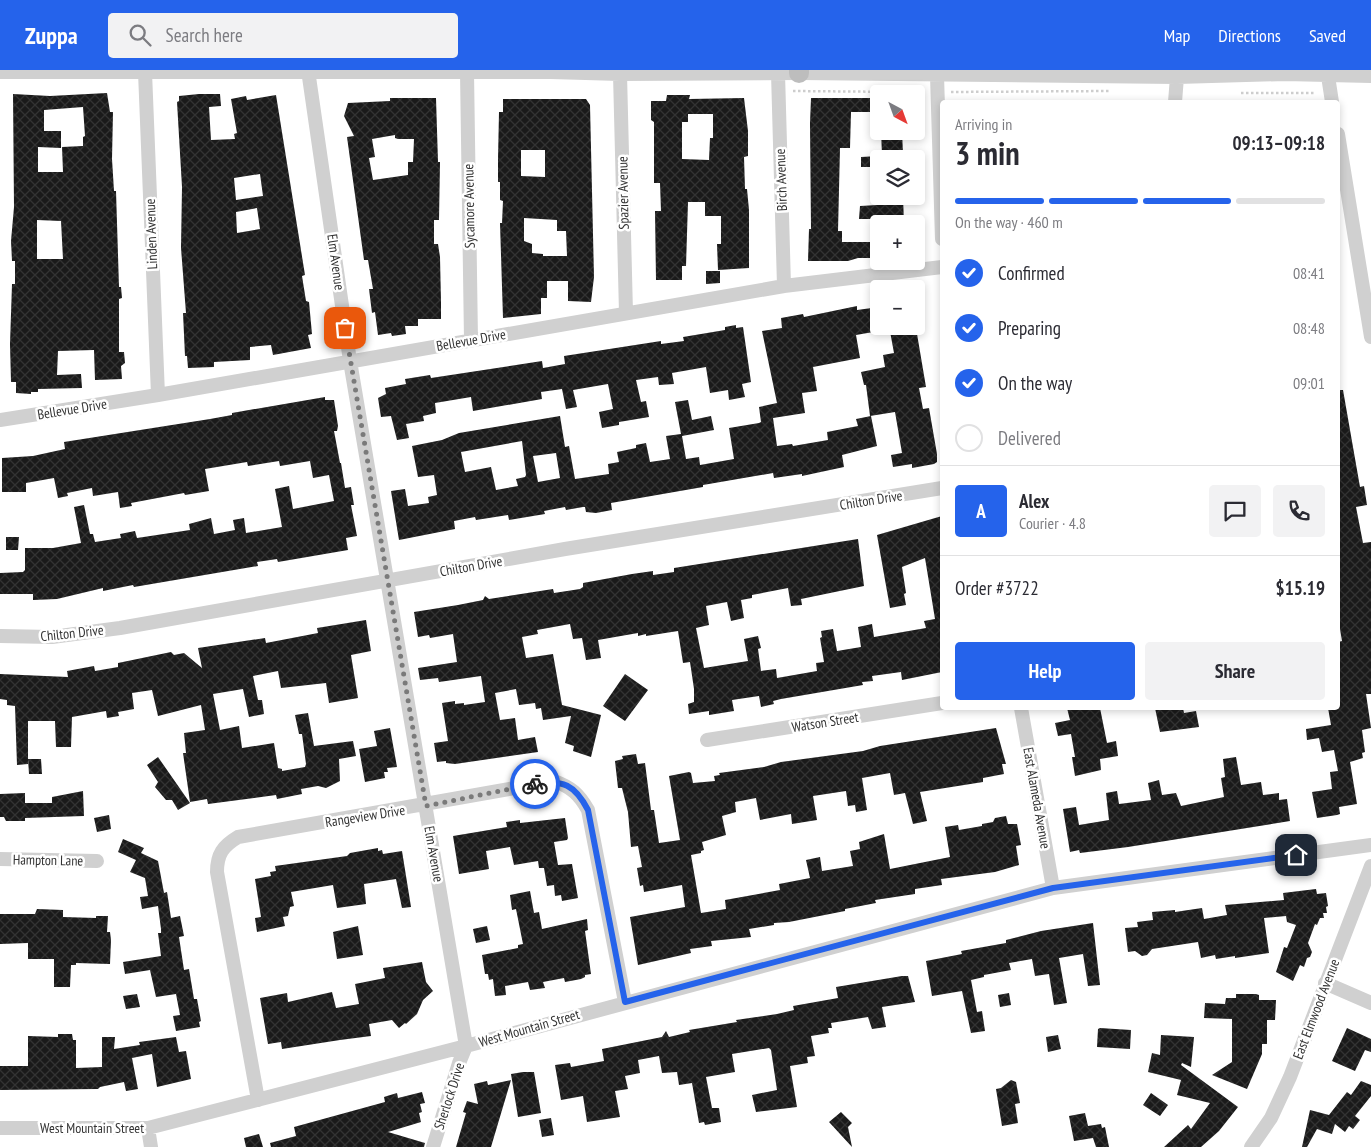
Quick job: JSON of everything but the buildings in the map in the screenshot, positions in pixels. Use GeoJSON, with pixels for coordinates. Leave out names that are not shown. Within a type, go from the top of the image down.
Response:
{"type":"FeatureCollection","features":[{"type":"Feature","properties":{"kind":"street","name":"Elm Avenue"},"geometry":{"type":"LineString","coordinates":[[308,71],[350,362],[466,1046]]}},
{"type":"Feature","properties":{"kind":"street"},"geometry":{"type":"LineString","coordinates":[[0,72],[551,71],[620,74],[778,73],[797,78],[1042,73],[1177,77],[1285,72],[1328,76],[1371,76]]}},
{"type":"Feature","properties":{"kind":"street","name":"Linden Avenue"},"geometry":{"type":"LineString","coordinates":[[145,72],[158,395]]}},
{"type":"Feature","properties":{"kind":"street","name":"Sycamore Avenue"},"geometry":{"type":"LineString","coordinates":[[467,72],[471,340]]}},
{"type":"Feature","properties":{"kind":"street","name":"Birch Avenue"},"geometry":{"type":"LineString","coordinates":[[778,73],[784,286]]}},
{"type":"Feature","properties":{"kind":"street","name":"Spazier Avenue"},"geometry":{"type":"LineString","coordinates":[[620,74],[626,313]]}},
{"type":"Feature","properties":{"kind":"street"},"geometry":{"type":"LineString","coordinates":[[937,75],[940,173]]}},
{"type":"Feature","properties":{"kind":"street"},"geometry":{"type":"LineString","coordinates":[[1328,76],[1332,100]]}},
{"type":"Feature","properties":{"kind":"street"},"geometry":{"type":"LineString","coordinates":[[1175,100],[1177,77]]}},
{"type":"Feature","properties":{"kind":"street"},"geometry":{"type":"LineString","coordinates":[[1340,146],[1371,337]]}},
{"type":"Feature","properties":{"kind":"street","name":"Bellevue Drive"},"geometry":{"type":"LineString","coordinates":[[0,420],[158,395],[784,286],[940,267]]}},
{"type":"Feature","properties":{"kind":"street","name":"Chilton Drive"},"geometry":{"type":"LineString","coordinates":[[0,636],[52,637],[120,628],[575,548],[940,488]]}},
{"type":"Feature","properties":{"kind":"street","name":"Watson Street"},"geometry":{"type":"LineString","coordinates":[[707,740],[940,703]]}},
{"type":"Feature","properties":{"kind":"street","name":"East Alameda Avenue"},"geometry":{"type":"LineString","coordinates":[[1021,710],[1053,888]]}},
{"type":"Feature","properties":{"kind":"street","name":"Rangeview Drive"},"geometry":{"type":"LineString","coordinates":[[258,1100],[217,872],[217,860],[221,850],[228,842],[243,836],[426,806],[554,781],[570,786],[581,796],[588,810],[625,1002]]}},
{"type":"Feature","properties":{"kind":"street","name":"West Mountain Street"},"geometry":{"type":"LineString","coordinates":[[0,1128],[148,1128],[466,1046],[1053,888],[1371,845]]}},
{"type":"Feature","properties":{"kind":"street","name":"Hampton Lane"},"geometry":{"type":"LineString","coordinates":[[0,859],[97,861]]}},
{"type":"Feature","properties":{"kind":"street","name":"East Elmwood Avenue"},"geometry":{"type":"LineString","coordinates":[[1251,1147],[1271,1118],[1290,1077],[1371,866]]}},
{"type":"Feature","properties":{"kind":"street"},"geometry":{"type":"LineString","coordinates":[[1325,983],[1371,1003]]}},
{"type":"Feature","properties":{"kind":"street","name":"Sherlock Drive"},"geometry":{"type":"LineString","coordinates":[[433,1147],[458,1063],[466,1046]]}},
{"type":"Feature","properties":{"kind":"street"},"geometry":{"type":"LineString","coordinates":[[148,1128],[151,1147]]}},
{"type":"Feature","properties":{"kind":"path"},"geometry":{"type":"LineString","coordinates":[[797,78],[870,87]]}},
{"type":"Feature","properties":{"kind":"path"},"geometry":{"type":"LineString","coordinates":[[951,92],[1116,91]]}},
{"type":"Feature","properties":{"kind":"path"},"geometry":{"type":"LineString","coordinates":[[1241,93],[1315,94]]}},
{"type":"Feature","properties":{"kind":"way so far"},"geometry":{"type":"LineString","coordinates":[[345,328],[426,806],[535,784]]}},
{"type":"Feature","properties":{"kind":"route"},"geometry":{"type":"LineString","coordinates":[[535,784],[554,781],[570,786],[581,796],[588,810],[625,1002],[1053,888],[1296,855]]}}]}
